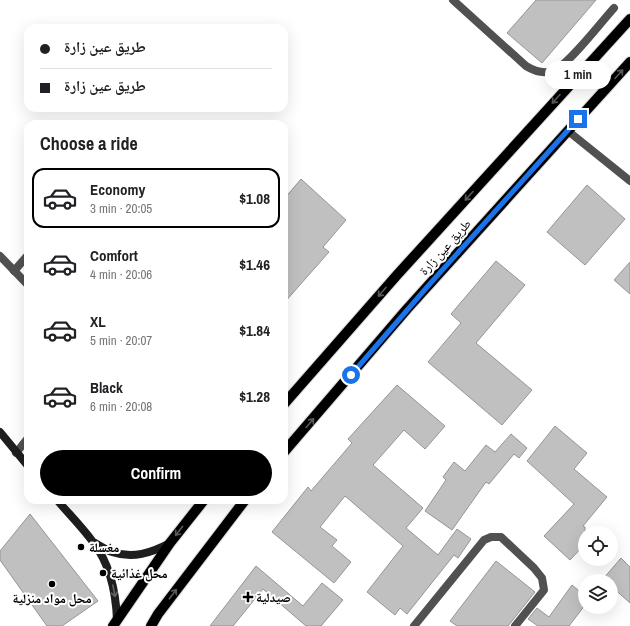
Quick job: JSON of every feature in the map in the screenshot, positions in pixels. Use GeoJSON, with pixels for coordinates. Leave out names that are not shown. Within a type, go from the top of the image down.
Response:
{"type":"FeatureCollection","features":[{"type":"Feature","properties":{"kind":"main road","name":"طريق عين زارة"},"geometry":{"type":"LineString","coordinates":[[288,399],[418,252],[630,19]]}},
{"type":"Feature","properties":{"kind":"main road","name":"طريق عين زارة"},"geometry":{"type":"LineString","coordinates":[[288,447],[407,309],[630,62]]}},
{"type":"Feature","properties":{"kind":"main road"},"geometry":{"type":"LineString","coordinates":[[0,432],[24,462]]}},
{"type":"Feature","properties":{"kind":"main road"},"geometry":{"type":"LineString","coordinates":[[60,504],[94,543],[104,562],[114,588],[115,623]]}},
{"type":"Feature","properties":{"kind":"main road"},"geometry":{"type":"LineString","coordinates":[[115,623],[170,543],[201,504]]}},
{"type":"Feature","properties":{"kind":"main road"},"geometry":{"type":"LineString","coordinates":[[151,626],[158,614],[242,504]]}},
{"type":"Feature","properties":{"kind":"main road"},"geometry":{"type":"LineString","coordinates":[[94,543],[112,552],[132,555],[152,552],[170,543]]}},
{"type":"Feature","properties":{"kind":"street"},"geometry":{"type":"LineString","coordinates":[[453,0],[526,66],[538,72],[552,72],[564,64],[614,8]]}},
{"type":"Feature","properties":{"kind":"street"},"geometry":{"type":"LineString","coordinates":[[568,131],[630,181]]}},
{"type":"Feature","properties":{"kind":"street"},"geometry":{"type":"LineString","coordinates":[[0,256],[24,281]]}},
{"type":"Feature","properties":{"kind":"street"},"geometry":{"type":"LineString","coordinates":[[14,271],[24,260]]}},
{"type":"Feature","properties":{"kind":"street"},"geometry":{"type":"LineString","coordinates":[[16,453],[24,443]]}},
{"type":"Feature","properties":{"kind":"street"},"geometry":{"type":"LineString","coordinates":[[414,626],[484,540],[491,537],[501,538],[534,568],[542,578],[544,590],[515,626]]}},
{"type":"Feature","properties":{"kind":"building"},"geometry":{"type":"Polygon","coordinates":[[[536,0],[596,0],[542,63],[507,33],[536,0]]]}},
{"type":"Feature","properties":{"kind":"building"},"geometry":{"type":"Polygon","coordinates":[[[301,179],[346,220],[323,247],[329,252],[288,298],[288,194],[301,179]]]}},
{"type":"Feature","properties":{"kind":"building"},"geometry":{"type":"Polygon","coordinates":[[[587,185],[625,219],[585,265],[547,232],[587,185]]]}},
{"type":"Feature","properties":{"kind":"building"},"geometry":{"type":"Polygon","coordinates":[[[496,261],[525,285],[476,343],[532,390],[502,425],[428,362],[461,323],[451,314],[496,261]]]}},
{"type":"Feature","properties":{"kind":"building"},"geometry":{"type":"Polygon","coordinates":[[[630,262],[630,294],[614,280],[630,262]]]}},
{"type":"Feature","properties":{"kind":"building"},"geometry":{"type":"Polygon","coordinates":[[[397,385],[445,426],[425,449],[404,430],[373,465],[423,508],[406,528],[438,555],[457,529],[471,539],[458,558],[454,555],[407,614],[400,608],[395,615],[367,592],[403,546],[345,496],[320,527],[337,540],[332,546],[351,562],[334,583],[272,532],[308,487],[311,491],[352,443],[348,439],[397,385]]]}},
{"type":"Feature","properties":{"kind":"building"},"geometry":{"type":"Polygon","coordinates":[[[555,426],[587,453],[574,469],[607,497],[583,526],[578,526],[578,551],[570,560],[544,536],[574,504],[527,461],[555,426]]]}},
{"type":"Feature","properties":{"kind":"building"},"geometry":{"type":"Polygon","coordinates":[[[511,434],[527,448],[519,458],[514,454],[489,484],[486,482],[452,530],[425,511],[446,480],[443,477],[454,462],[465,471],[486,445],[495,452],[511,434]]]}},
{"type":"Feature","properties":{"kind":"building"},"geometry":{"type":"Polygon","coordinates":[[[30,514],[98,601],[62,626],[47,626],[0,560],[0,551],[30,514]]]}},
{"type":"Feature","properties":{"kind":"building"},"geometry":{"type":"Polygon","coordinates":[[[621,558],[630,567],[630,603],[618,592],[618,574],[607,574],[614,566],[618,566],[618,562],[621,558]]]}},
{"type":"Feature","properties":{"kind":"building"},"geometry":{"type":"Polygon","coordinates":[[[496,561],[535,592],[508,626],[457,626],[450,621],[496,561]]]}},
{"type":"Feature","properties":{"kind":"building"},"geometry":{"type":"Polygon","coordinates":[[[256,566],[303,606],[322,583],[343,600],[321,626],[306,626],[263,589],[233,626],[210,626],[256,566]]]}},
{"type":"Feature","properties":{"kind":"building"},"geometry":{"type":"Polygon","coordinates":[[[572,585],[578,590],[578,614],[569,626],[538,626],[528,619],[537,608],[549,617],[572,585]]]}},
{"type":"Feature","properties":{"kind":"place","name":"مغسلة"},"geometry":{"type":"Point","coordinates":[81,547]}},
{"type":"Feature","properties":{"kind":"place","name":"محل غذائية"},"geometry":{"type":"Point","coordinates":[103,573]}},
{"type":"Feature","properties":{"kind":"place","name":"محل مواد منزلية"},"geometry":{"type":"Point","coordinates":[52,584]}},
{"type":"Feature","properties":{"kind":"place","name":"صيدلية"},"geometry":{"type":"Point","coordinates":[248,597]}},
{"type":"Feature","properties":{"kind":"route"},"geometry":{"type":"LineString","coordinates":[[351,375],[407,309],[578,119]]}}]}
